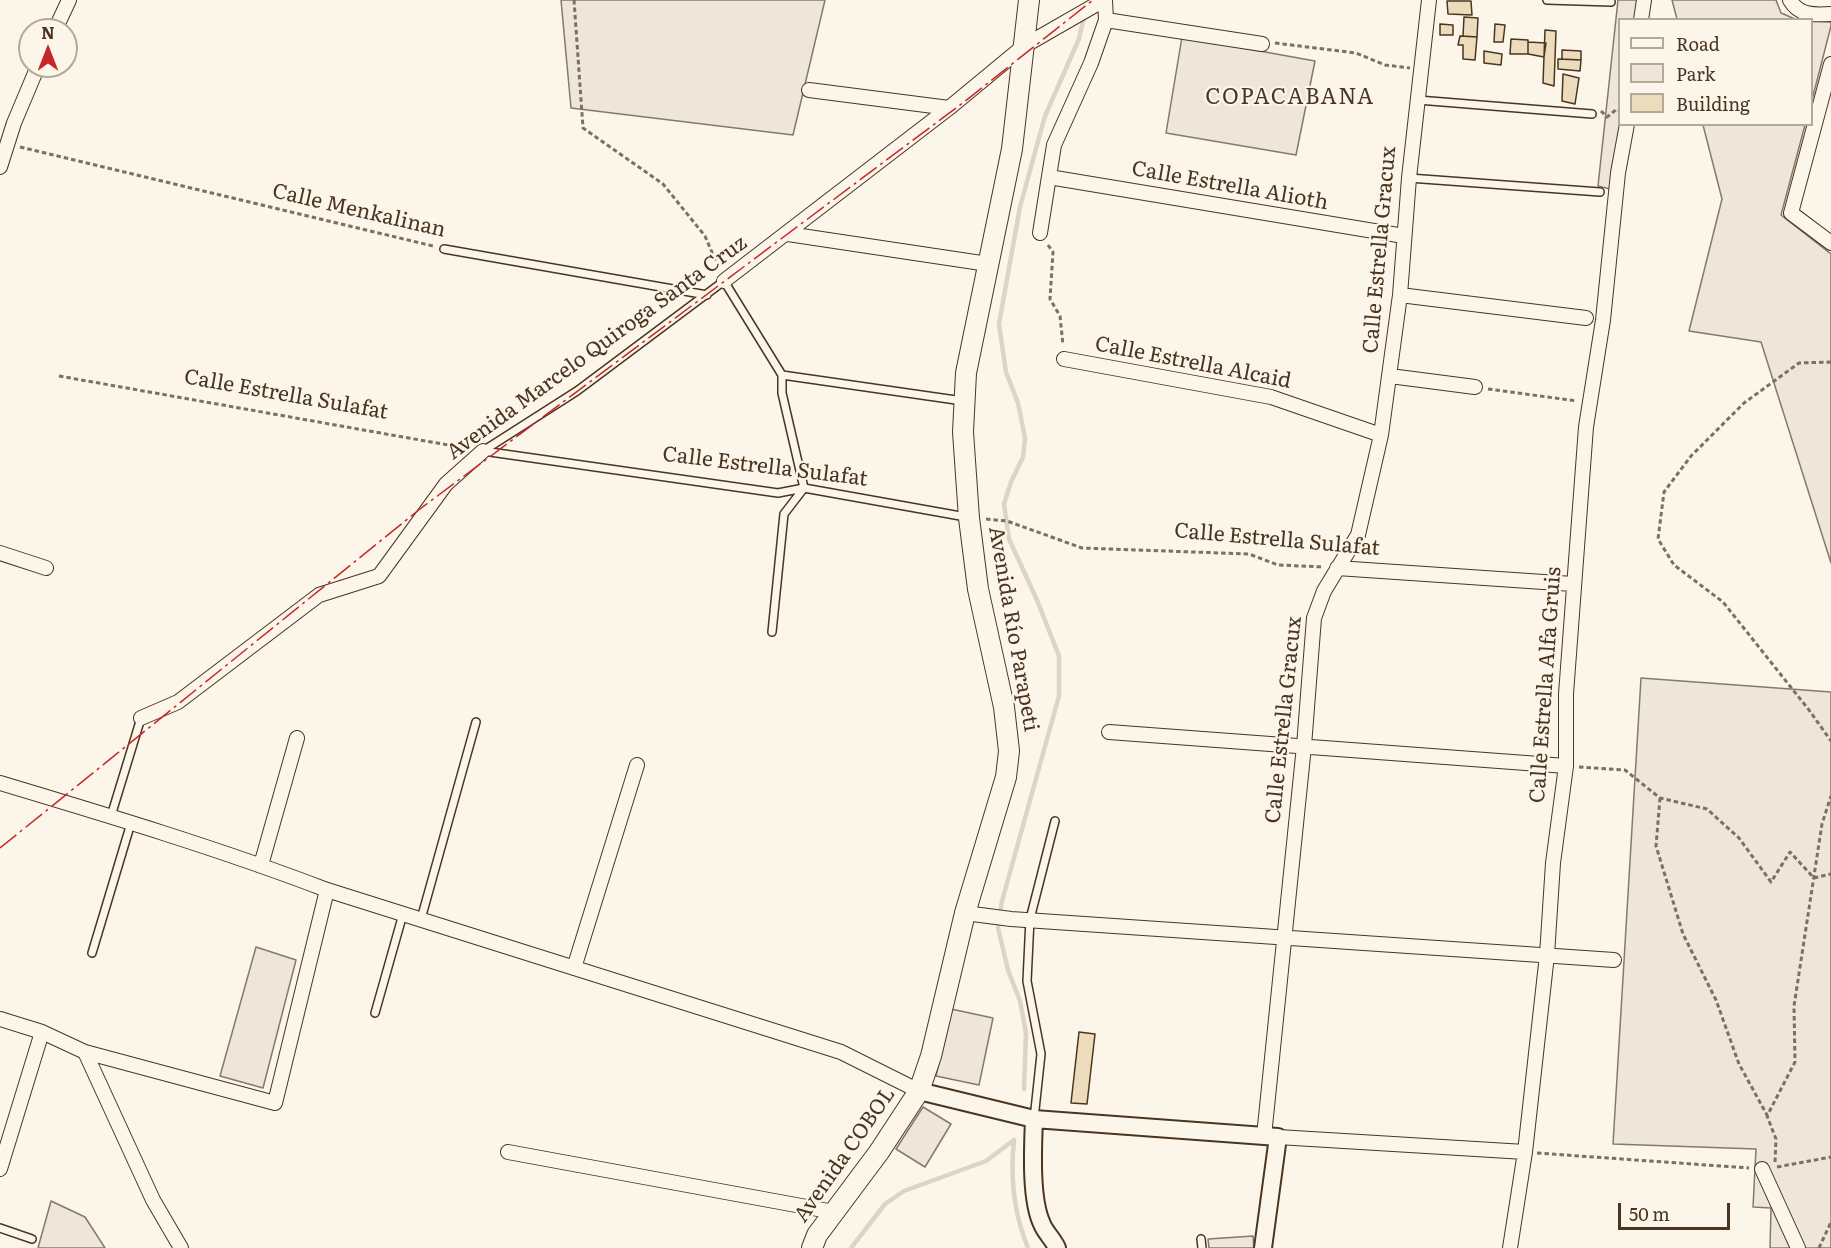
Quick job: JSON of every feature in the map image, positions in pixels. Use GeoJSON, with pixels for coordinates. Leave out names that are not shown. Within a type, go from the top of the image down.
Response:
{"type":"FeatureCollection","features":[{"type":"Feature","properties":{"kind":"main road","name":"Avenida Río Parapeti"},"geometry":{"type":"LineString","coordinates":[[919,1091],[931,1056],[965,913],[1006,777],[1009,751],[1004,707],[978,589],[969,518],[963,401],[966,373],[1011,149],[1029,0]]}},
{"type":"Feature","properties":{"kind":"main road","name":"Avenida COBOL"},"geometry":{"type":"LineString","coordinates":[[812,1248],[817,1235],[879,1152],[919,1091]]}},
{"type":"Feature","properties":{"kind":"street"},"geometry":{"type":"LineString","coordinates":[[61,18],[69,0]]}},
{"type":"Feature","properties":{"kind":"street"},"geometry":{"type":"LineString","coordinates":[[1024,46],[1105,0],[1106,20],[1091,63],[1054,145],[1040,233]]}},
{"type":"Feature","properties":{"kind":"street","name":"Calle Estrella Gracux"},"geometry":{"type":"LineString","coordinates":[[1263,1248],[1285,937],[1314,618],[1324,591],[1358,535],[1381,435],[1400,295],[1409,178],[1429,0]]}},
{"type":"Feature","properties":{"kind":"street"},"geometry":{"type":"LineString","coordinates":[[1641,18],[1644,0]]}},
{"type":"Feature","properties":{"kind":"street"},"geometry":{"type":"LineString","coordinates":[[1790,0],[1801,12],[1831,15]]}},
{"type":"Feature","properties":{"kind":"street"},"geometry":{"type":"LineString","coordinates":[[1106,20],[1262,44]]}},
{"type":"Feature","properties":{"kind":"street","name":"Avenida Marcelo Quiroga Santa Cruz"},"geometry":{"type":"LineString","coordinates":[[724,281],[949,108],[1024,46]]}},
{"type":"Feature","properties":{"kind":"street"},"geometry":{"type":"LineString","coordinates":[[1831,63],[1791,213],[1831,243]]}},
{"type":"Feature","properties":{"kind":"street"},"geometry":{"type":"LineString","coordinates":[[0,167],[33,78]]}},
{"type":"Feature","properties":{"kind":"street"},"geometry":{"type":"LineString","coordinates":[[809,90],[949,108]]}},
{"type":"Feature","properties":{"kind":"street","name":"Calle Estrella Alfa Gruis"},"geometry":{"type":"LineString","coordinates":[[1510,1248],[1525,1152],[1547,955],[1553,863],[1566,766],[1566,694],[1586,427],[1603,320],[1618,172],[1627,126]]}},
{"type":"Feature","properties":{"kind":"street","name":"Calle Estrella Alioth"},"geometry":{"type":"LineString","coordinates":[[1049,177],[1404,236]]}},
{"type":"Feature","properties":{"kind":"street"},"geometry":{"type":"LineString","coordinates":[[788,234],[988,264]]}},
{"type":"Feature","properties":{"kind":"street"},"geometry":{"type":"LineString","coordinates":[[1400,295],[1586,318]]}},
{"type":"Feature","properties":{"kind":"street","name":"Calle Estrella Alcaid"},"geometry":{"type":"LineString","coordinates":[[1064,359],[1271,397],[1381,435]]}},
{"type":"Feature","properties":{"kind":"street"},"geometry":{"type":"LineString","coordinates":[[1390,376],[1475,387]]}},
{"type":"Feature","properties":{"kind":"street","name":"Avenida Marcelo Quiroga Santa Cruz"},"geometry":{"type":"LineString","coordinates":[[141,718],[178,702],[319,595],[379,576],[446,484],[483,451]]}},
{"type":"Feature","properties":{"kind":"street"},"geometry":{"type":"LineString","coordinates":[[0,553],[46,568]]}},
{"type":"Feature","properties":{"kind":"street","name":"Calle Estrella Sulafat"},"geometry":{"type":"LineString","coordinates":[[1337,568],[1573,584]]}},
{"type":"Feature","properties":{"kind":"street"},"geometry":{"type":"LineString","coordinates":[[1109,732],[1566,766]]}},
{"type":"Feature","properties":{"kind":"street"},"geometry":{"type":"LineString","coordinates":[[261,865],[297,738]]}},
{"type":"Feature","properties":{"kind":"street"},"geometry":{"type":"LineString","coordinates":[[574,968],[637,765]]}},
{"type":"Feature","properties":{"kind":"street"},"geometry":{"type":"LineString","coordinates":[[0,783],[111,816],[261,865],[327,890],[841,1052],[919,1091],[1034,1119],[1271,1137],[1525,1152]]}},
{"type":"Feature","properties":{"kind":"street"},"geometry":{"type":"LineString","coordinates":[[0,1019],[42,1032],[85,1052],[275,1103],[327,890]]}},
{"type":"Feature","properties":{"kind":"street"},"geometry":{"type":"LineString","coordinates":[[965,913],[1011,919],[1614,960]]}},
{"type":"Feature","properties":{"kind":"street"},"geometry":{"type":"LineString","coordinates":[[0,1169],[42,1032]]}},
{"type":"Feature","properties":{"kind":"street"},"geometry":{"type":"LineString","coordinates":[[85,1052],[153,1200],[181,1248]]}},
{"type":"Feature","properties":{"kind":"street"},"geometry":{"type":"LineString","coordinates":[[1034,1119],[1033,1156],[1037,1210],[1042,1225],[1057,1248]]}},
{"type":"Feature","properties":{"kind":"street"},"geometry":{"type":"LineString","coordinates":[[508,1152],[834,1212]]}},
{"type":"Feature","properties":{"kind":"street"},"geometry":{"type":"LineString","coordinates":[[1762,1169],[1798,1248]]}},
{"type":"Feature","properties":{"kind":"lane"},"geometry":{"type":"LineString","coordinates":[[1546,0],[1611,2]]}},
{"type":"Feature","properties":{"kind":"lane"},"geometry":{"type":"LineString","coordinates":[[1418,100],[1593,114]]}},
{"type":"Feature","properties":{"kind":"lane"},"geometry":{"type":"LineString","coordinates":[[1409,178],[1600,192]]}},
{"type":"Feature","properties":{"kind":"lane","name":"Calle Menkalinan"},"geometry":{"type":"LineString","coordinates":[[444,249],[707,295]]}},
{"type":"Feature","properties":{"kind":"lane","name":"Avenida Marcelo Quiroga Santa Cruz"},"geometry":{"type":"LineString","coordinates":[[483,451],[577,391],[724,281]]}},
{"type":"Feature","properties":{"kind":"lane"},"geometry":{"type":"LineString","coordinates":[[724,281],[782,375],[782,393],[804,488],[784,514],[772,632]]}},
{"type":"Feature","properties":{"kind":"lane"},"geometry":{"type":"LineString","coordinates":[[782,375],[963,401]]}},
{"type":"Feature","properties":{"kind":"lane","name":"Calle Estrella Sulafat"},"geometry":{"type":"LineString","coordinates":[[483,451],[778,493],[804,488],[969,518]]}},
{"type":"Feature","properties":{"kind":"lane"},"geometry":{"type":"LineString","coordinates":[[111,816],[141,718]]}},
{"type":"Feature","properties":{"kind":"lane"},"geometry":{"type":"LineString","coordinates":[[421,919],[476,722]]}},
{"type":"Feature","properties":{"kind":"lane"},"geometry":{"type":"LineString","coordinates":[[1034,1119],[1041,1054],[1027,981],[1030,919],[1054,821]]}},
{"type":"Feature","properties":{"kind":"lane"},"geometry":{"type":"LineString","coordinates":[[92,953],[131,823]]}},
{"type":"Feature","properties":{"kind":"lane"},"geometry":{"type":"LineString","coordinates":[[375,1013],[403,914]]}},
{"type":"Feature","properties":{"kind":"lane"},"geometry":{"type":"LineString","coordinates":[[0,1228],[32,1239]]}},
{"type":"Feature","properties":{"kind":"lane"},"geometry":{"type":"LineString","coordinates":[[1201,1239],[1202,1248]]}},
{"type":"Feature","properties":{"kind":"path"},"geometry":{"type":"LineString","coordinates":[[574,0],[583,128],[663,184],[705,236],[724,281]]}},
{"type":"Feature","properties":{"kind":"path"},"geometry":{"type":"LineString","coordinates":[[1262,44],[1279,43],[1356,53],[1385,65],[1421,69]]}},
{"type":"Feature","properties":{"kind":"path"},"geometry":{"type":"LineString","coordinates":[[1593,114],[1600,110],[1607,117],[1618,110]]}},
{"type":"Feature","properties":{"kind":"path","name":"Calle Menkalinan"},"geometry":{"type":"LineString","coordinates":[[7,144],[444,249]]}},
{"type":"Feature","properties":{"kind":"path"},"geometry":{"type":"LineString","coordinates":[[1040,233],[1053,252],[1050,299],[1060,316],[1064,359]]}},
{"type":"Feature","properties":{"kind":"path"},"geometry":{"type":"LineString","coordinates":[[1831,362],[1799,363],[1744,403],[1692,456],[1664,492],[1658,539],[1674,565],[1724,602],[1831,741]]}},
{"type":"Feature","properties":{"kind":"path","name":"Calle Estrella Sulafat"},"geometry":{"type":"LineString","coordinates":[[59,376],[483,451]]}},
{"type":"Feature","properties":{"kind":"path"},"geometry":{"type":"LineString","coordinates":[[1475,387],[1579,401],[1586,427]]}},
{"type":"Feature","properties":{"kind":"path","name":"Calle Estrella Sulafat"},"geometry":{"type":"LineString","coordinates":[[969,518],[1007,521],[1082,548],[1249,554],[1278,565],[1337,568]]}},
{"type":"Feature","properties":{"kind":"path"},"geometry":{"type":"LineString","coordinates":[[1566,766],[1625,770],[1660,798],[1707,809],[1739,838],[1771,882],[1791,852],[1814,878]]}},
{"type":"Feature","properties":{"kind":"path"},"geometry":{"type":"LineString","coordinates":[[1767,1116],[1795,1062],[1794,1006],[1822,824],[1831,796]]}},
{"type":"Feature","properties":{"kind":"path"},"geometry":{"type":"LineString","coordinates":[[1660,798],[1656,846],[1683,934],[1716,1000],[1739,1064],[1767,1116],[1776,1139],[1774,1167],[1831,1157]]}},
{"type":"Feature","properties":{"kind":"path"},"geometry":{"type":"LineString","coordinates":[[1814,878],[1831,874]]}},
{"type":"Feature","properties":{"kind":"path"},"geometry":{"type":"LineString","coordinates":[[1525,1152],[1762,1169]]}},
{"type":"Feature","properties":{"kind":"path"},"geometry":{"type":"LineString","coordinates":[[1819,1248],[1831,1222]]}},
{"type":"Feature","properties":{"kind":"green space"},"geometry":{"type":"Polygon","coordinates":[[[561,0],[825,0],[793,135],[571,108],[561,0]]]}},
{"type":"Feature","properties":{"kind":"green space"},"geometry":{"type":"Polygon","coordinates":[[[1618,0],[1638,0],[1636,18],[1618,18],[1618,126],[1622,126],[1614,190],[1598,186],[1618,0]]]}},
{"type":"Feature","properties":{"kind":"green space"},"geometry":{"type":"Polygon","coordinates":[[[1672,0],[1776,0],[1781,13],[1793,18],[1677,18],[1672,0]]]}},
{"type":"Feature","properties":{"kind":"green space"},"geometry":{"type":"Polygon","coordinates":[[[1813,21],[1831,22],[1813,96],[1813,21]]]}},
{"type":"Feature","properties":{"kind":"green space"},"geometry":{"type":"Polygon","coordinates":[[[1182,37],[1315,61],[1296,155],[1166,133],[1182,37]]]}},
{"type":"Feature","properties":{"kind":"green space"},"geometry":{"type":"Polygon","coordinates":[[[1703,126],[1805,126],[1781,215],[1831,254],[1831,563],[1761,342],[1689,331],[1722,199],[1703,126]]]}},
{"type":"Feature","properties":{"kind":"green space"},"geometry":{"type":"Polygon","coordinates":[[[1641,678],[1831,692],[1831,1248],[1770,1248],[1771,1208],[1753,1207],[1756,1149],[1613,1144],[1641,678]]]}},
{"type":"Feature","properties":{"kind":"green space"},"geometry":{"type":"Polygon","coordinates":[[[256,947],[296,960],[263,1088],[220,1076],[256,947]]]}},
{"type":"Feature","properties":{"kind":"green space"},"geometry":{"type":"Polygon","coordinates":[[[951,1009],[993,1018],[979,1085],[936,1076],[951,1009]]]}},
{"type":"Feature","properties":{"kind":"green space"},"geometry":{"type":"Polygon","coordinates":[[[923,1107],[951,1124],[925,1167],[896,1149],[923,1107]]]}},
{"type":"Feature","properties":{"kind":"green space"},"geometry":{"type":"Polygon","coordinates":[[[51,1201],[85,1217],[105,1248],[38,1248],[51,1201]]]}},
{"type":"Feature","properties":{"kind":"green space"},"geometry":{"type":"Polygon","coordinates":[[[1253,1236],[1254,1248],[1209,1248],[1208,1239],[1253,1236]]]}},
{"type":"Feature","properties":{"kind":"building"},"geometry":{"type":"Polygon","coordinates":[[[1447,1],[1471,1],[1472,15],[1448,14],[1447,1]]]}},
{"type":"Feature","properties":{"kind":"building"},"geometry":{"type":"Polygon","coordinates":[[[1464,17],[1478,18],[1477,37],[1463,36],[1464,17]]]}},
{"type":"Feature","properties":{"kind":"building"},"geometry":{"type":"Polygon","coordinates":[[[1440,24],[1453,25],[1453,35],[1440,35],[1440,24]]]}},
{"type":"Feature","properties":{"kind":"building"},"geometry":{"type":"Polygon","coordinates":[[[1495,24],[1505,25],[1503,42],[1494,42],[1495,24]]]}},
{"type":"Feature","properties":{"kind":"building"},"geometry":{"type":"Polygon","coordinates":[[[1545,30],[1556,31],[1554,86],[1543,83],[1545,30]]]}},
{"type":"Feature","properties":{"kind":"building"},"geometry":{"type":"Polygon","coordinates":[[[1460,36],[1477,37],[1475,60],[1463,59],[1463,45],[1458,45],[1460,36]]]}},
{"type":"Feature","properties":{"kind":"building"},"geometry":{"type":"Polygon","coordinates":[[[1511,39],[1528,40],[1528,54],[1510,54],[1511,39]]]}},
{"type":"Feature","properties":{"kind":"building"},"geometry":{"type":"Polygon","coordinates":[[[1528,42],[1546,43],[1544,57],[1528,54],[1528,42]]]}},
{"type":"Feature","properties":{"kind":"building"},"geometry":{"type":"Polygon","coordinates":[[[1562,50],[1581,51],[1581,60],[1562,59],[1562,50]]]}},
{"type":"Feature","properties":{"kind":"building"},"geometry":{"type":"Polygon","coordinates":[[[1484,51],[1502,54],[1501,65],[1484,63],[1484,51]]]}},
{"type":"Feature","properties":{"kind":"building"},"geometry":{"type":"Polygon","coordinates":[[[1558,59],[1581,60],[1580,71],[1558,69],[1558,59]]]}},
{"type":"Feature","properties":{"kind":"building"},"geometry":{"type":"Polygon","coordinates":[[[1563,74],[1579,78],[1575,104],[1562,101],[1563,74]]]}},
{"type":"Feature","properties":{"kind":"building"},"geometry":{"type":"Polygon","coordinates":[[[1079,1032],[1095,1034],[1087,1104],[1071,1103],[1079,1032]]]}},
{"type":"Feature","properties":{"kind":"waterway"},"geometry":{"type":"LineString","coordinates":[[1024,1089],[1026,1033],[1020,1001],[1008,970],[998,928],[1002,901],[1059,696],[1059,656],[1009,539],[1004,504],[1023,457],[1025,438],[1018,403],[1006,372],[999,324],[1020,207],[1045,116],[1079,39],[1084,16]]}},
{"type":"Feature","properties":{"kind":"waterway"},"geometry":{"type":"LineString","coordinates":[[1014,1140],[1014,1195],[1019,1222],[1028,1248]]}},
{"type":"Feature","properties":{"kind":"waterway"},"geometry":{"type":"LineString","coordinates":[[851,1248],[885,1204],[904,1191],[986,1161],[1014,1140]]}},
{"type":"Feature","properties":{"kind":"power"},"geometry":{"type":"LineString","coordinates":[[0,848],[420,509],[964,102],[1093,0]]}},
{"type":"Feature","properties":{"kind":"district","name":"COPACABANA"},"geometry":{"type":"Point","coordinates":[1290,98]}}]}
